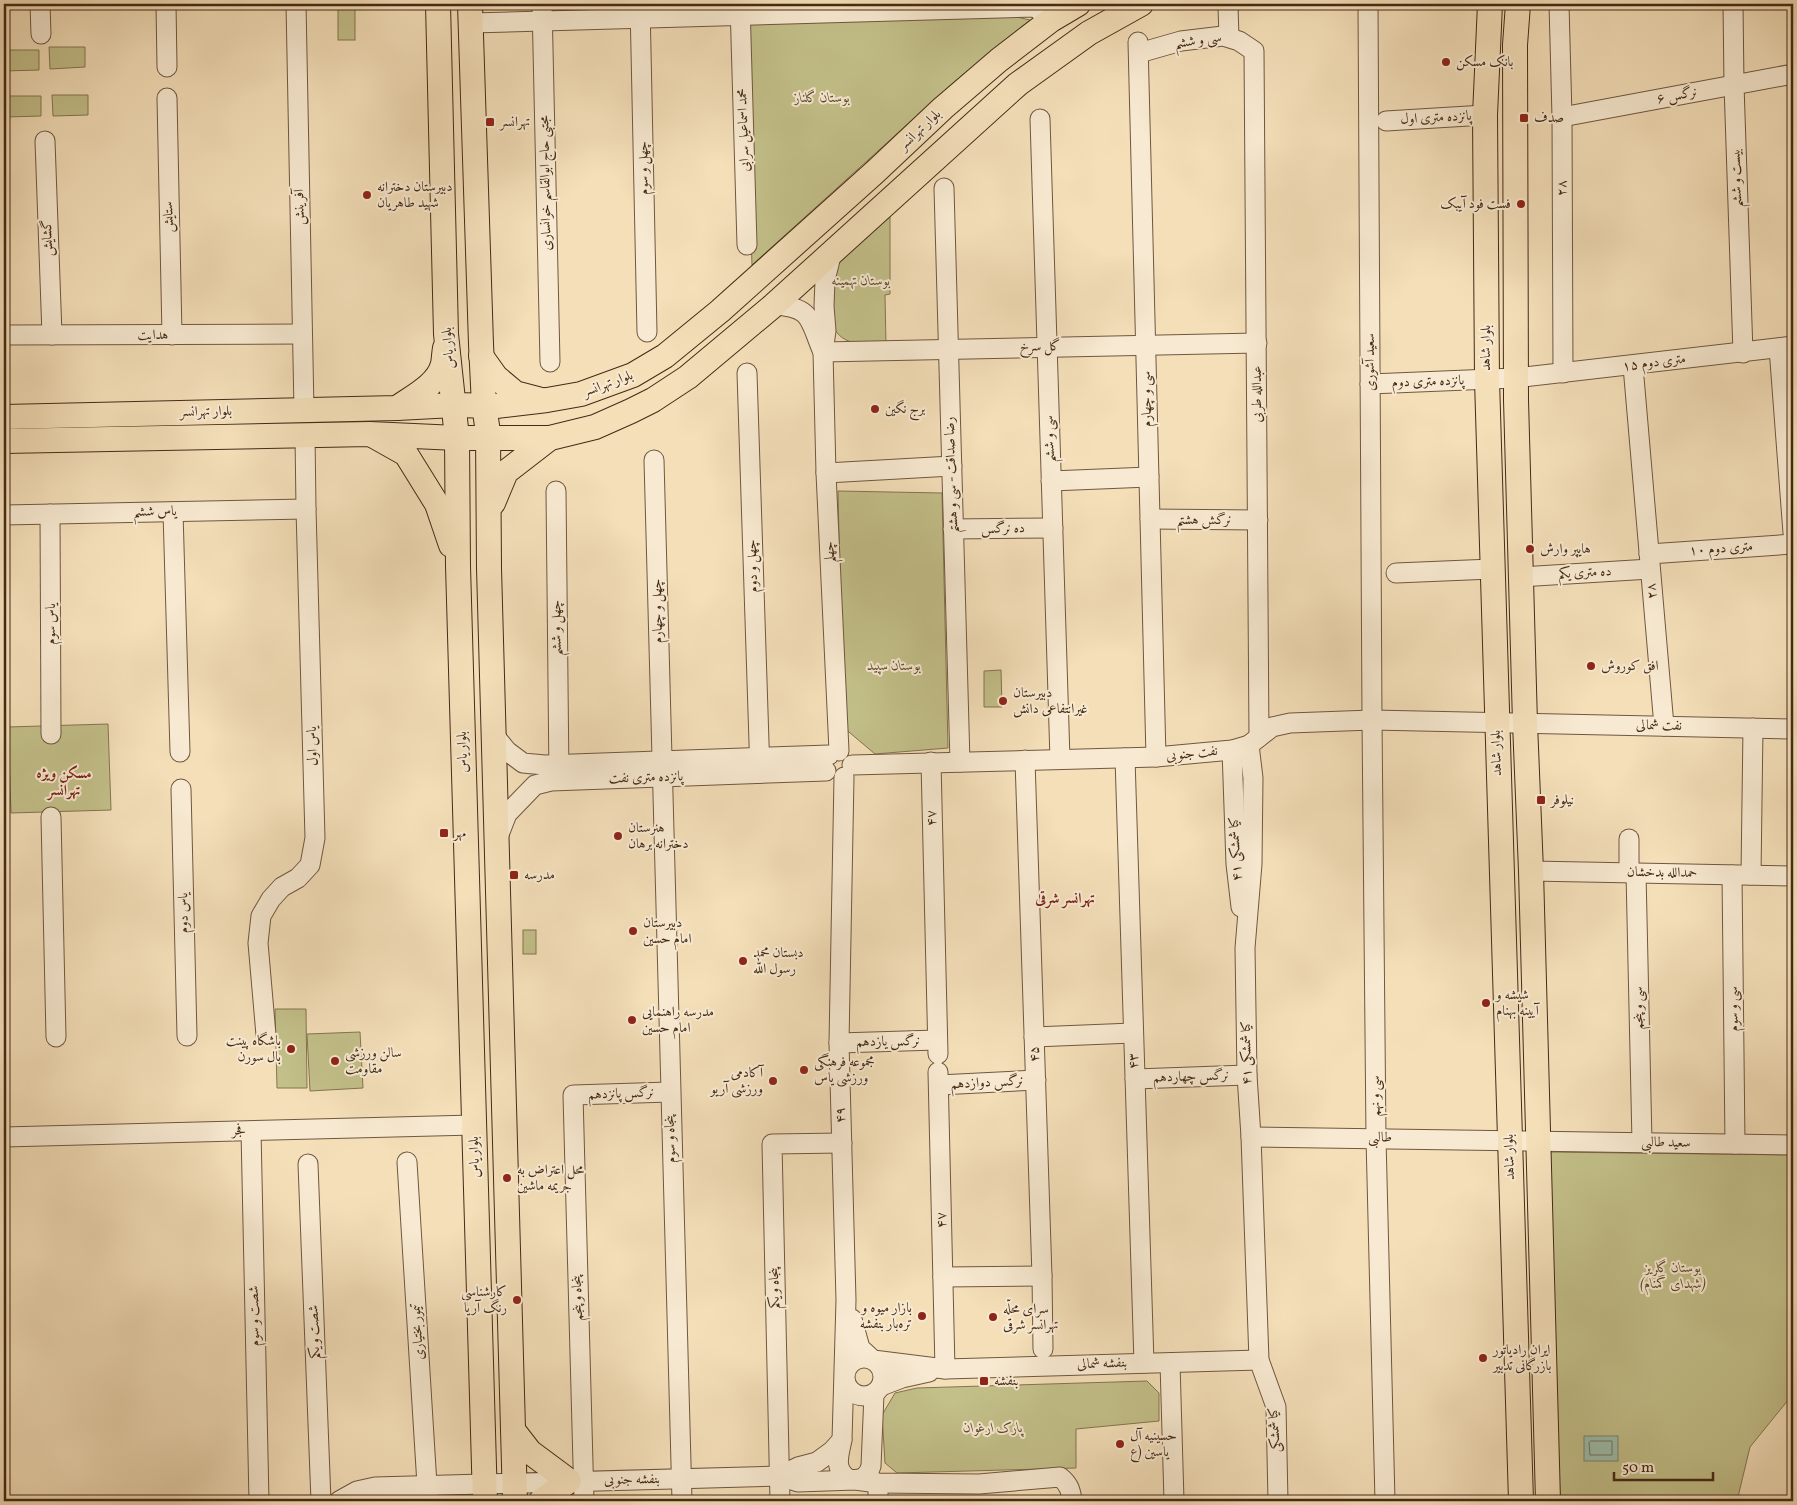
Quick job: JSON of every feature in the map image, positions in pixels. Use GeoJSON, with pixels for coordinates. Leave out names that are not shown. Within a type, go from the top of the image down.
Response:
{"type":"FeatureCollection","features":[{"type":"Feature","properties":{"kind":"main road","name":"بلوار یاس"},"geometry":{"type":"LineString","coordinates":[[438,4],[446,334],[456,438],[458,566],[485,1492]]}},
{"type":"Feature","properties":{"kind":"main road","name":"بلوار تهرانسر"},"geometry":{"type":"LineString","coordinates":[[4,417],[454,405],[484,406],[547,400],[581,394],[633,376],[665,356],[779,259],[943,108],[1000,60],[1041,10],[1078,4]]}},
{"type":"Feature","properties":{"kind":"main road","name":"بلوار تهرانسر"},"geometry":{"type":"LineString","coordinates":[[4,441],[370,434],[456,438],[557,437],[595,427],[632,411],[666,392],[711,359],[774,305],[1018,84],[1089,33],[1141,4]]}},
{"type":"Feature","properties":{"kind":"main road","name":"بلوار شاهد"},"geometry":{"type":"LineString","coordinates":[[1518,4],[1516,45],[1515,378],[1531,871],[1548,1501]]}},
{"type":"Feature","properties":{"kind":"main road"},"geometry":{"type":"LineString","coordinates":[[1516,45],[1527,4]]}},
{"type":"Feature","properties":{"kind":"main road","name":"بلوار شاهد"},"geometry":{"type":"LineString","coordinates":[[1485,9],[1486,380],[1521,1501]]}},
{"type":"Feature","properties":{"kind":"main road"},"geometry":{"type":"LineString","coordinates":[[471,14],[481,356],[488,437],[488,514],[514,1492]]}},
{"type":"Feature","properties":{"kind":"main road"},"geometry":{"type":"LineString","coordinates":[[397,408],[427,387],[437,376],[443,366],[446,334]]}},
{"type":"Feature","properties":{"kind":"main road"},"geometry":{"type":"LineString","coordinates":[[481,356],[496,377],[515,393],[521,396],[547,400]]}},
{"type":"Feature","properties":{"kind":"main road"},"geometry":{"type":"LineString","coordinates":[[547,400],[527,410],[524,417],[526,426],[534,432],[557,437]]}},
{"type":"Feature","properties":{"kind":"main road"},"geometry":{"type":"LineString","coordinates":[[370,434],[406,454],[421,476],[437,504],[458,566]]}},
{"type":"Feature","properties":{"kind":"main road"},"geometry":{"type":"LineString","coordinates":[[488,514],[506,472],[557,437]]}},
{"type":"Feature","properties":{"kind":"main road"},"geometry":{"type":"LineString","coordinates":[[474,1126],[504,1126]]}},
{"type":"Feature","properties":{"kind":"main road"},"geometry":{"type":"LineString","coordinates":[[513,1430],[530,1452],[576,1481],[541,1501]]}},
{"type":"Feature","properties":{"kind":"street"},"geometry":{"type":"LineString","coordinates":[[40,4],[41,34]]}},
{"type":"Feature","properties":{"kind":"street"},"geometry":{"type":"LineString","coordinates":[[166,4],[167,67]]}},
{"type":"Feature","properties":{"kind":"street","name":"آفرینش"},"geometry":{"type":"LineString","coordinates":[[296,4],[304,410]]}},
{"type":"Feature","properties":{"kind":"street"},"geometry":{"type":"LineString","coordinates":[[1229,37],[1228,7],[1230,4]]}},
{"type":"Feature","properties":{"kind":"street","name":"سعید آشوری"},"geometry":{"type":"LineString","coordinates":[[1368,4],[1372,720]]}},
{"type":"Feature","properties":{"kind":"street","name":"۲۸"},"geometry":{"type":"LineString","coordinates":[[1559,4],[1564,373]]}},
{"type":"Feature","properties":{"kind":"street","name":"بیست و ششم"},"geometry":{"type":"LineString","coordinates":[[1734,4],[1734,85],[1743,353]]}},
{"type":"Feature","properties":{"kind":"street"},"geometry":{"type":"LineString","coordinates":[[471,14],[932,7],[1041,10]]}},
{"type":"Feature","properties":{"kind":"street","name":"محمد اسماعیل سرابی"},"geometry":{"type":"LineString","coordinates":[[740,9],[748,245]]}},
{"type":"Feature","properties":{"kind":"street","name":"چهل و سوم"},"geometry":{"type":"LineString","coordinates":[[640,11],[647,332]]}},
{"type":"Feature","properties":{"kind":"street","name":"مجتبی حاج ابوالقاسم خوانساری"},"geometry":{"type":"LineString","coordinates":[[542,12],[550,362]]}},
{"type":"Feature","properties":{"kind":"street","name":"سی و ششم"},"geometry":{"type":"LineString","coordinates":[[1138,47],[1223,36],[1229,37],[1254,51]]}},
{"type":"Feature","properties":{"kind":"street","name":"سی و چهارم"},"geometry":{"type":"LineString","coordinates":[[1138,47],[1156,757]]}},
{"type":"Feature","properties":{"kind":"street","name":"عبدالله طربی"},"geometry":{"type":"LineString","coordinates":[[1246,744],[1258,520],[1254,51]]}},
{"type":"Feature","properties":{"kind":"street","name":"نرگس ۶"},"geometry":{"type":"LineString","coordinates":[[1562,117],[1793,74]]}},
{"type":"Feature","properties":{"kind":"street","name":"ستایش"},"geometry":{"type":"LineString","coordinates":[[167,98],[172,335]]}},
{"type":"Feature","properties":{"kind":"street","name":"پانزده متری اول"},"geometry":{"type":"LineString","coordinates":[[1386,121],[1485,115]]}},
{"type":"Feature","properties":{"kind":"street","name":"سی و ششم"},"geometry":{"type":"LineString","coordinates":[[1040,119],[1060,759]]}},
{"type":"Feature","properties":{"kind":"street","name":"گشایش"},"geometry":{"type":"LineString","coordinates":[[45,141],[52,335]]}},
{"type":"Feature","properties":{"kind":"street","name":"رضا صداقت - سی و هشتم"},"geometry":{"type":"LineString","coordinates":[[944,188],[960,762]]}},
{"type":"Feature","properties":{"kind":"street"},"geometry":{"type":"LineString","coordinates":[[823,352],[826,331],[824,306],[826,280],[832,252]]}},
{"type":"Feature","properties":{"kind":"street"},"geometry":{"type":"LineString","coordinates":[[774,305],[791,306],[800,309],[808,316],[823,352]]}},
{"type":"Feature","properties":{"kind":"street","name":"هدایت"},"geometry":{"type":"LineString","coordinates":[[4,335],[302,334]]}},
{"type":"Feature","properties":{"kind":"street","name":"گل سرخ"},"geometry":{"type":"LineString","coordinates":[[823,352],[1257,343]]}},
{"type":"Feature","properties":{"kind":"street"},"geometry":{"type":"LineString","coordinates":[[1786,347],[1793,532]]}},
{"type":"Feature","properties":{"kind":"street","name":"۱۵ متری دوم"},"geometry":{"type":"LineString","coordinates":[[1515,378],[1786,347]]}},
{"type":"Feature","properties":{"kind":"street","name":"چهلم"},"geometry":{"type":"LineString","coordinates":[[823,352],[837,766]]}},
{"type":"Feature","properties":{"kind":"street","name":"۲۸"},"geometry":{"type":"LineString","coordinates":[[1633,366],[1664,726]]}},
{"type":"Feature","properties":{"kind":"street","name":"چهل و دوم"},"geometry":{"type":"LineString","coordinates":[[747,373],[760,766]]}},
{"type":"Feature","properties":{"kind":"street","name":"پانزده متری دوم"},"geometry":{"type":"LineString","coordinates":[[1370,384],[1515,378]]}},
{"type":"Feature","properties":{"kind":"street","name":"یاس اول"},"geometry":{"type":"LineString","coordinates":[[266,1034],[258,944],[261,916],[271,899],[282,888],[298,878],[310,865],[316,838],[305,435]]}},
{"type":"Feature","properties":{"kind":"street","name":"چهل و چهارم"},"geometry":{"type":"LineString","coordinates":[[654,460],[662,770]]}},
{"type":"Feature","properties":{"kind":"street"},"geometry":{"type":"LineString","coordinates":[[826,473],[952,466]]}},
{"type":"Feature","properties":{"kind":"street"},"geometry":{"type":"LineString","coordinates":[[1051,481],[1149,476]]}},
{"type":"Feature","properties":{"kind":"street","name":"چهل و ششم"},"geometry":{"type":"LineString","coordinates":[[556,492],[559,773]]}},
{"type":"Feature","properties":{"kind":"street","name":"یاس ششم"},"geometry":{"type":"LineString","coordinates":[[4,515],[306,509]]}},
{"type":"Feature","properties":{"kind":"street"},"geometry":{"type":"LineString","coordinates":[[173,512],[180,752]]}},
{"type":"Feature","properties":{"kind":"street","name":"یاس سوم"},"geometry":{"type":"LineString","coordinates":[[50,514],[51,734]]}},
{"type":"Feature","properties":{"kind":"street","name":"نرگش هشتم"},"geometry":{"type":"LineString","coordinates":[[1150,519],[1258,520]]}},
{"type":"Feature","properties":{"kind":"street","name":"ده نرگس"},"geometry":{"type":"LineString","coordinates":[[953,529],[1053,528]]}},
{"type":"Feature","properties":{"kind":"street","name":"۱۰ متری دوم"},"geometry":{"type":"LineString","coordinates":[[1649,562],[1793,544]]}},
{"type":"Feature","properties":{"kind":"street","name":"ده متری یکم"},"geometry":{"type":"LineString","coordinates":[[1520,577],[1649,562]]}},
{"type":"Feature","properties":{"kind":"street"},"geometry":{"type":"LineString","coordinates":[[1396,574],[1492,569]]}},
{"type":"Feature","properties":{"kind":"street","name":"نفت جنوبی"},"geometry":{"type":"LineString","coordinates":[[837,766],[1156,757],[1246,744],[1272,728],[1290,723],[1372,720],[1525,723]]}},
{"type":"Feature","properties":{"kind":"street","name":"سی و نهم"},"geometry":{"type":"LineString","coordinates":[[1372,720],[1376,1138],[1385,1501]]}},
{"type":"Feature","properties":{"kind":"street","name":"نفت شمالی"},"geometry":{"type":"LineString","coordinates":[[1525,723],[1793,729]]}},
{"type":"Feature","properties":{"kind":"street"},"geometry":{"type":"LineString","coordinates":[[1751,875],[1753,728]]}},
{"type":"Feature","properties":{"kind":"street","name":"پانزده متری نفت"},"geometry":{"type":"LineString","coordinates":[[494,735],[507,752],[524,763],[559,773],[760,766],[837,766]]}},
{"type":"Feature","properties":{"kind":"street","name":"کیا شمشکی ۴۱"},"geometry":{"type":"LineString","coordinates":[[1245,948],[1236,864],[1246,744]]}},
{"type":"Feature","properties":{"kind":"street","name":"۴۳"},"geometry":{"type":"LineString","coordinates":[[1125,758],[1144,1363]]}},
{"type":"Feature","properties":{"kind":"street","name":"۴۵"},"geometry":{"type":"LineString","coordinates":[[1025,760],[1043,1349]]}},
{"type":"Feature","properties":{"kind":"street","name":"۴۷"},"geometry":{"type":"LineString","coordinates":[[931,762],[945,1369]]}},
{"type":"Feature","properties":{"kind":"street","name":"۴۹"},"geometry":{"type":"LineString","coordinates":[[837,766],[841,870],[838,1043],[846,1300]]}},
{"type":"Feature","properties":{"kind":"street","name":"پنجاه و سوم"},"geometry":{"type":"LineString","coordinates":[[662,770],[682,1501]]}},
{"type":"Feature","properties":{"kind":"street","name":"پانزده متری نفت"},"geometry":{"type":"LineString","coordinates":[[497,841],[507,814],[535,785],[559,773]]}},
{"type":"Feature","properties":{"kind":"street","name":"یاس دوم"},"geometry":{"type":"LineString","coordinates":[[181,790],[187,1036]]}},
{"type":"Feature","properties":{"kind":"street"},"geometry":{"type":"LineString","coordinates":[[51,817],[56,1037]]}},
{"type":"Feature","properties":{"kind":"street","name":"سی و پنجم"},"geometry":{"type":"LineString","coordinates":[[1629,839],[1632,873],[1642,1142]]}},
{"type":"Feature","properties":{"kind":"street","name":"حمدالله بدخشان"},"geometry":{"type":"LineString","coordinates":[[1531,871],[1793,876]]}},
{"type":"Feature","properties":{"kind":"street","name":"سی و سوم"},"geometry":{"type":"LineString","coordinates":[[1732,875],[1735,1144]]}},
{"type":"Feature","properties":{"kind":"street","name":"۴۱ کیا شمشکی"},"geometry":{"type":"LineString","coordinates":[[1245,948],[1247,1075],[1259,1360]]}},
{"type":"Feature","properties":{"kind":"street"},"geometry":{"type":"LineString","coordinates":[[1034,1037],[1134,1033]]}},
{"type":"Feature","properties":{"kind":"street","name":"نرگس یازدهم"},"geometry":{"type":"LineString","coordinates":[[838,1043],[938,1063]]}},
{"type":"Feature","properties":{"kind":"street","name":"نرگس دوازدهم"},"geometry":{"type":"LineString","coordinates":[[938,1063],[1036,1080]]}},
{"type":"Feature","properties":{"kind":"street","name":"نرگس چهاردهم"},"geometry":{"type":"LineString","coordinates":[[1135,1078],[1247,1075]]}},
{"type":"Feature","properties":{"kind":"street","name":"نرگس پانزدهم"},"geometry":{"type":"LineString","coordinates":[[573,1095],[670,1092]]}},
{"type":"Feature","properties":{"kind":"street","name":"پنجاه و پنجم"},"geometry":{"type":"LineString","coordinates":[[573,1095],[576,1481],[584,1501]]}},
{"type":"Feature","properties":{"kind":"street","name":"فجر"},"geometry":{"type":"LineString","coordinates":[[4,1137],[474,1126]]}},
{"type":"Feature","properties":{"kind":"street","name":"شصت و سوم"},"geometry":{"type":"LineString","coordinates":[[251,1131],[259,1501]]}},
{"type":"Feature","properties":{"kind":"street","name":"طالبی"},"geometry":{"type":"LineString","coordinates":[[1251,1137],[1538,1141]]}},
{"type":"Feature","properties":{"kind":"street","name":"سعید طالبی"},"geometry":{"type":"LineString","coordinates":[[1538,1141],[1793,1144]]}},
{"type":"Feature","properties":{"kind":"street","name":"پنجاه و یکم"},"geometry":{"type":"LineString","coordinates":[[780,1501],[772,1144],[842,1143]]}},
{"type":"Feature","properties":{"kind":"street","name":"تیمور بختیاری"},"geometry":{"type":"LineString","coordinates":[[407,1162],[428,1493]]}},
{"type":"Feature","properties":{"kind":"street","name":"شصت و یکم"},"geometry":{"type":"LineString","coordinates":[[308,1164],[321,1501]]}},
{"type":"Feature","properties":{"kind":"street"},"geometry":{"type":"LineString","coordinates":[[944,1277],[1042,1276]]}},
{"type":"Feature","properties":{"kind":"street"},"geometry":{"type":"LineString","coordinates":[[846,1300],[860,1348],[881,1366],[884,1376],[878,1390],[872,1466],[866,1476],[855,1480],[844,1476],[838,1466],[842,1440],[846,1300]]}},
{"type":"Feature","properties":{"kind":"street"},"geometry":{"type":"LineString","coordinates":[[873,1360],[863,1357],[854,1360],[846,1368],[844,1378],[847,1388],[854,1394],[865,1397],[878,1390]]}},
{"type":"Feature","properties":{"kind":"street","name":"بنفشه شمالی"},"geometry":{"type":"LineString","coordinates":[[873,1360],[945,1369],[1259,1360]]}},
{"type":"Feature","properties":{"kind":"street","name":"کیا شمشکی"},"geometry":{"type":"LineString","coordinates":[[1259,1360],[1276,1407],[1278,1501]]}},
{"type":"Feature","properties":{"kind":"street"},"geometry":{"type":"LineString","coordinates":[[1170,1363],[1174,1501]]}},
{"type":"Feature","properties":{"kind":"street","name":"بنفشه شمالی"},"geometry":{"type":"LineString","coordinates":[[878,1390],[902,1378],[945,1369]]}},
{"type":"Feature","properties":{"kind":"street","name":"بنفشه جنوبی"},"geometry":{"type":"LineString","coordinates":[[779,1476],[798,1467],[817,1462],[832,1451],[842,1440]]}},
{"type":"Feature","properties":{"kind":"street","name":"بنفشه جنوبی"},"geometry":{"type":"LineString","coordinates":[[339,1501],[357,1491],[375,1487],[428,1493],[514,1492],[576,1481],[779,1476],[798,1482],[855,1480],[878,1492],[979,1492],[1060,1477],[1067,1482],[1072,1501]]}},
{"type":"Feature","properties":{"kind":"green space"},"geometry":{"type":"Polygon","coordinates":[[[338,4],[355,4],[355,40],[338,40],[338,4]]]}},
{"type":"Feature","properties":{"kind":"green space","name":"بوستان گلناز"},"geometry":{"type":"Polygon","coordinates":[[[1012,16],[1030,20],[953,83],[752,265],[744,24],[1012,16]]]}},
{"type":"Feature","properties":{"kind":"green space"},"geometry":{"type":"Polygon","coordinates":[[[49,47],[85,47],[85,67],[50,69],[49,47]]]}},
{"type":"Feature","properties":{"kind":"green space"},"geometry":{"type":"Polygon","coordinates":[[[4,50],[39,50],[39,70],[4,71],[4,50]]]}},
{"type":"Feature","properties":{"kind":"green space"},"geometry":{"type":"Polygon","coordinates":[[[52,95],[88,95],[88,115],[53,116],[52,95]]]}},
{"type":"Feature","properties":{"kind":"green space"},"geometry":{"type":"Polygon","coordinates":[[[5,96],[41,96],[41,116],[6,117],[5,96]]]}},
{"type":"Feature","properties":{"kind":"green space","name":"بوستان تهمینه"},"geometry":{"type":"Polygon","coordinates":[[[890,213],[890,294],[885,295],[886,345],[848,341],[837,333],[833,326],[831,282],[836,266],[890,213]]]}},
{"type":"Feature","properties":{"kind":"green space","name":"بوستان سپید"},"geometry":{"type":"Polygon","coordinates":[[[838,491],[942,493],[948,748],[875,754],[843,727],[838,491]]]}},
{"type":"Feature","properties":{"kind":"green space"},"geometry":{"type":"Polygon","coordinates":[[[1001,670],[1002,707],[984,707],[984,671],[1001,670]]]}},
{"type":"Feature","properties":{"kind":"green space"},"geometry":{"type":"Polygon","coordinates":[[[108,724],[111,810],[11,813],[8,727],[108,724]]]}},
{"type":"Feature","properties":{"kind":"green space"},"geometry":{"type":"Polygon","coordinates":[[[523,930],[536,930],[536,954],[523,954],[523,930]]]}},
{"type":"Feature","properties":{"kind":"green space","name":"باشگاه پینت بال سورن"},"geometry":{"type":"Polygon","coordinates":[[[275,1009],[306,1009],[307,1088],[277,1088],[275,1009]]]}},
{"type":"Feature","properties":{"kind":"green space","name":"سالن ورزشی مقاومت"},"geometry":{"type":"Polygon","coordinates":[[[360,1032],[363,1088],[310,1091],[307,1034],[360,1032]]]}},
{"type":"Feature","properties":{"kind":"green space","name":"بوستان گلریز (شهدای گمنام)"},"geometry":{"type":"Polygon","coordinates":[[[1549,1152],[1793,1155],[1793,1394],[1750,1447],[1737,1501],[1558,1501],[1549,1152]]]}},
{"type":"Feature","properties":{"kind":"green space","name":"پارک ارغوان"},"geometry":{"type":"Polygon","coordinates":[[[1147,1381],[1159,1393],[1159,1421],[1076,1429],[1076,1468],[897,1473],[885,1463],[882,1415],[895,1393],[917,1388],[1147,1381]]]}},
{"type":"Feature","properties":{"kind":"water"},"geometry":{"type":"Polygon","coordinates":[[[1584,1436],[1618,1436],[1618,1461],[1584,1461],[1584,1436]]]}},
{"type":"Feature","properties":{"kind":"place","name":"بانک مسکن"},"geometry":{"type":"Point","coordinates":[1446,62]}},
{"type":"Feature","properties":{"kind":"place","name":"صدف"},"geometry":{"type":"Point","coordinates":[1524,118]}},
{"type":"Feature","properties":{"kind":"place","name":"تهرانسر"},"geometry":{"type":"Point","coordinates":[490,122]}},
{"type":"Feature","properties":{"kind":"place","name":"دبیرستان دخترانه شهید طاهریان"},"geometry":{"type":"Point","coordinates":[367,195]}},
{"type":"Feature","properties":{"kind":"place","name":"فست فود آیبک"},"geometry":{"type":"Point","coordinates":[1521,204]}},
{"type":"Feature","properties":{"kind":"place","name":"برج نگین"},"geometry":{"type":"Point","coordinates":[875,409]}},
{"type":"Feature","properties":{"kind":"place","name":"هایپر وارش"},"geometry":{"type":"Point","coordinates":[1530,549]}},
{"type":"Feature","properties":{"kind":"place","name":"افق کوروش"},"geometry":{"type":"Point","coordinates":[1591,666]}},
{"type":"Feature","properties":{"kind":"place","name":"دبیرستان غیرانتفاعی دانش"},"geometry":{"type":"Point","coordinates":[1003,701]}},
{"type":"Feature","properties":{"kind":"place","name":"نیلوفر"},"geometry":{"type":"Point","coordinates":[1541,800]}},
{"type":"Feature","properties":{"kind":"place","name":"مهر"},"geometry":{"type":"Point","coordinates":[444,833]}},
{"type":"Feature","properties":{"kind":"place","name":"هنرستان دخترانه برهان"},"geometry":{"type":"Point","coordinates":[618,836]}},
{"type":"Feature","properties":{"kind":"place","name":"مدرسه"},"geometry":{"type":"Point","coordinates":[514,875]}},
{"type":"Feature","properties":{"kind":"place","name":"دبیرستان امام حسین"},"geometry":{"type":"Point","coordinates":[633,931]}},
{"type":"Feature","properties":{"kind":"place","name":"دبستان محمد رسول الله"},"geometry":{"type":"Point","coordinates":[743,961]}},
{"type":"Feature","properties":{"kind":"place","name":"شیشه و آیینه بهنام"},"geometry":{"type":"Point","coordinates":[1486,1003]}},
{"type":"Feature","properties":{"kind":"place","name":"مدرسه راهنمایی امام حسین"},"geometry":{"type":"Point","coordinates":[632,1020]}},
{"type":"Feature","properties":{"kind":"place","name":"باشگاه پینت بال سورن"},"geometry":{"type":"Point","coordinates":[291,1049]}},
{"type":"Feature","properties":{"kind":"place","name":"سالن ورزشی مقاومت"},"geometry":{"type":"Point","coordinates":[335,1061]}},
{"type":"Feature","properties":{"kind":"place","name":"مجموعه فرهنگی ورزشی یاس"},"geometry":{"type":"Point","coordinates":[804,1070]}},
{"type":"Feature","properties":{"kind":"place","name":"آکادمی ورزشی آریو"},"geometry":{"type":"Point","coordinates":[773,1081]}},
{"type":"Feature","properties":{"kind":"place","name":"محل اعتراض به جریمه ماشین"},"geometry":{"type":"Point","coordinates":[507,1178]}},
{"type":"Feature","properties":{"kind":"place","name":"کارشناسی رنگ آریا"},"geometry":{"type":"Point","coordinates":[517,1300]}},
{"type":"Feature","properties":{"kind":"place","name":"بازار میوه و تره‌بار بنفشه"},"geometry":{"type":"Point","coordinates":[922,1316]}},
{"type":"Feature","properties":{"kind":"place","name":"سرای محلّه تهرانسر شرقی"},"geometry":{"type":"Point","coordinates":[993,1317]}},
{"type":"Feature","properties":{"kind":"place","name":"ایران رادیاتور بازرگانی تدبیر"},"geometry":{"type":"Point","coordinates":[1483,1358]}},
{"type":"Feature","properties":{"kind":"place","name":"بنفشه"},"geometry":{"type":"Point","coordinates":[984,1381]}},
{"type":"Feature","properties":{"kind":"place","name":"حسینیه آل یاسین (ع"},"geometry":{"type":"Point","coordinates":[1120,1444]}},
{"type":"Feature","properties":{"kind":"district","name":"مسکن ویژه تهرانسر"},"geometry":{"type":"Point","coordinates":[64,782]}},
{"type":"Feature","properties":{"kind":"district","name":"تهرانسر شرقی"},"geometry":{"type":"Point","coordinates":[1065,899]}}]}
